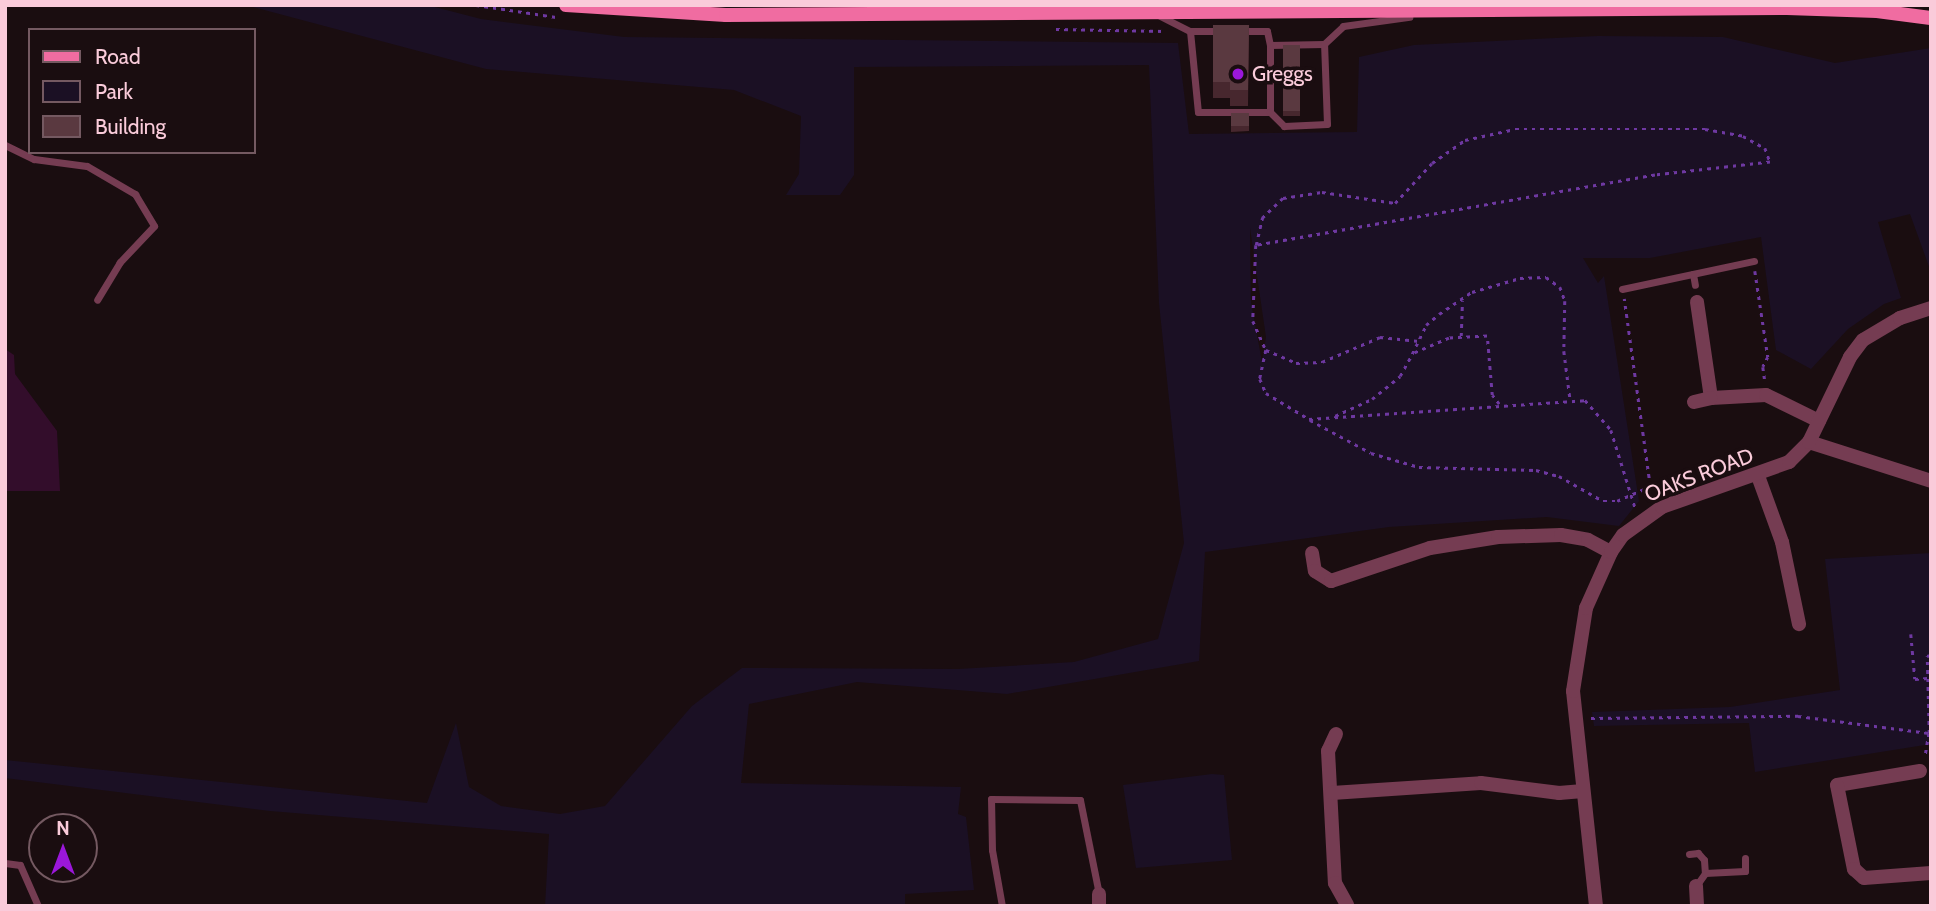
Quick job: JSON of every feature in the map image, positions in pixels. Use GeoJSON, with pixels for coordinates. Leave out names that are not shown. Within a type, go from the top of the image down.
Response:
{"type":"FeatureCollection","features":[{"type":"Feature","properties":{"kind":"street"},"geometry":{"type":"LineString","coordinates":[[566,5],[726,15],[1787,8],[1877,11],[1931,18]]}},
{"type":"Feature","properties":{"kind":"street"},"geometry":{"type":"LineString","coordinates":[[1696,302],[1712,398]]}},
{"type":"Feature","properties":{"kind":"street","name":"OAKS ROAD"},"geometry":{"type":"LineString","coordinates":[[1596,906],[1574,718],[1578,640],[1586,608],[1611,552],[1643,518],[1674,503],[1758,476],[1788,462],[1809,442],[1850,357],[1863,340],[1899,318],[1931,308]]}},
{"type":"Feature","properties":{"kind":"street"},"geometry":{"type":"LineString","coordinates":[[1694,402],[1712,398],[1766,395],[1819,421]]}},
{"type":"Feature","properties":{"kind":"street"},"geometry":{"type":"LineString","coordinates":[[1809,442],[1931,481]]}},
{"type":"Feature","properties":{"kind":"street"},"geometry":{"type":"LineString","coordinates":[[1758,476],[1782,542],[1798,624]]}},
{"type":"Feature","properties":{"kind":"street"},"geometry":{"type":"LineString","coordinates":[[1312,553],[1315,571],[1331,581],[1430,548],[1498,537],[1561,535],[1588,540],[1611,552]]}},
{"type":"Feature","properties":{"kind":"street"},"geometry":{"type":"LineString","coordinates":[[1336,734],[1328,751],[1335,883],[1348,905]]}},
{"type":"Feature","properties":{"kind":"street"},"geometry":{"type":"LineString","coordinates":[[1920,771],[1838,785],[1854,869],[1864,878],[1931,873]]}},
{"type":"Feature","properties":{"kind":"street"},"geometry":{"type":"LineString","coordinates":[[1332,793],[1481,783],[1583,791]]}},
{"type":"Feature","properties":{"kind":"street"},"geometry":{"type":"LineString","coordinates":[[1696,886],[1696,906]]}},
{"type":"Feature","properties":{"kind":"lane"},"geometry":{"type":"LineString","coordinates":[[1270,45],[1324,44],[1343,26],[1466,11]]}},
{"type":"Feature","properties":{"kind":"lane"},"geometry":{"type":"LineString","coordinates":[[1147,12],[1190,31],[1267,31],[1270,45],[1270,112]]}},
{"type":"Feature","properties":{"kind":"lane"},"geometry":{"type":"LineString","coordinates":[[1190,31],[1198,112],[1270,112],[1284,126],[1327,124],[1324,44]]}},
{"type":"Feature","properties":{"kind":"lane"},"geometry":{"type":"LineString","coordinates":[[5,145],[34,159],[87,166],[135,194],[154,226],[120,262],[97,300]]}},
{"type":"Feature","properties":{"kind":"lane"},"geometry":{"type":"LineString","coordinates":[[1622,289],[1755,261]]}},
{"type":"Feature","properties":{"kind":"lane"},"geometry":{"type":"LineString","coordinates":[[1693,274],[1695,285]]}},
{"type":"Feature","properties":{"kind":"lane"},"geometry":{"type":"LineString","coordinates":[[1002,906],[992,850],[991,799],[1080,800],[1099,900]]}},
{"type":"Feature","properties":{"kind":"lane"},"geometry":{"type":"LineString","coordinates":[[1689,853],[1698,853],[1704,860],[1705,873],[1696,886]]}},
{"type":"Feature","properties":{"kind":"lane"},"geometry":{"type":"LineString","coordinates":[[1705,873],[1745,871],[1745,858]]}},
{"type":"Feature","properties":{"kind":"lane"},"geometry":{"type":"LineString","coordinates":[[5,863],[20,865],[38,906]]}},
{"type":"Feature","properties":{"kind":"path"},"geometry":{"type":"LineString","coordinates":[[1072,30],[1169,32]]}},
{"type":"Feature","properties":{"kind":"path"},"geometry":{"type":"LineString","coordinates":[[1256,245],[1655,175],[1770,162],[1765,148],[1754,142],[1705,129],[1515,129],[1465,141],[1432,163],[1395,203],[1322,192],[1283,198],[1262,218],[1256,245],[1253,321],[1266,350],[1260,379],[1266,393],[1371,453],[1419,467],[1536,470],[1559,475],[1603,501],[1631,495],[1650,486],[1622,289]]}},
{"type":"Feature","properties":{"kind":"path"},"geometry":{"type":"LineString","coordinates":[[1755,261],[1768,357],[1763,367],[1766,395]]}},
{"type":"Feature","properties":{"kind":"path"},"geometry":{"type":"LineString","coordinates":[[1333,417],[1372,399],[1400,376],[1426,325],[1462,299],[1520,278],[1546,277],[1560,287],[1565,301],[1564,351],[1570,398]]}},
{"type":"Feature","properties":{"kind":"path"},"geometry":{"type":"LineString","coordinates":[[1461,336],[1462,299]]}},
{"type":"Feature","properties":{"kind":"path"},"geometry":{"type":"LineString","coordinates":[[1412,354],[1461,336],[1487,336],[1492,396],[1495,402],[1506,404]]}},
{"type":"Feature","properties":{"kind":"path"},"geometry":{"type":"LineString","coordinates":[[1266,350],[1296,363],[1322,362],[1380,337],[1419,341]]}},
{"type":"Feature","properties":{"kind":"path"},"geometry":{"type":"LineString","coordinates":[[1308,419],[1570,398],[1585,400],[1605,419],[1631,495],[1643,518]]}},
{"type":"Feature","properties":{"kind":"path"},"geometry":{"type":"LineString","coordinates":[[1911,634],[1915,679],[1928,678]]}},
{"type":"Feature","properties":{"kind":"path"},"geometry":{"type":"LineString","coordinates":[[1920,771],[1930,733],[1927,656],[1931,655]]}},
{"type":"Feature","properties":{"kind":"path"},"geometry":{"type":"LineString","coordinates":[[1574,718],[1798,716],[1930,733]]}},
{"type":"Feature","properties":{"kind":"green space"},"geometry":{"type":"Polygon","coordinates":[[[246,5],[427,5],[481,19],[624,37],[1178,43],[1189,134],[1357,132],[1359,57],[1414,45],[1598,36],[1723,37],[1835,63],[1931,48],[1931,272],[1910,214],[1878,222],[1901,298],[1884,304],[1848,329],[1811,369],[1776,350],[1761,237],[1650,258],[1583,258],[1598,283],[1604,276],[1639,501],[1619,526],[1547,517],[1389,527],[1205,552],[1199,661],[1007,694],[857,682],[749,704],[741,783],[961,787],[958,814],[966,817],[974,890],[905,894],[905,906],[545,906],[549,834],[270,811],[5,778],[5,760],[427,803],[456,723],[469,787],[501,806],[560,814],[605,806],[692,706],[742,668],[958,669],[1074,662],[1158,639],[1184,543],[1159,303],[1149,65],[854,67],[854,175],[840,195],[786,195],[799,174],[801,116],[734,90],[486,69],[246,5]],[[1250,228],[1251,302],[1262,362],[1266,337],[1250,228]]]}},
{"type":"Feature","properties":{"kind":"green space"},"geometry":{"type":"Polygon","coordinates":[[[1931,553],[1931,744],[1755,772],[1749,723],[1594,726],[1592,712],[1730,707],[1840,690],[1825,559],[1931,553]]]}},
{"type":"Feature","properties":{"kind":"green space"},"geometry":{"type":"Polygon","coordinates":[[[1212,774],[1224,775],[1232,860],[1136,868],[1123,785],[1212,774]]]}},
{"type":"Feature","properties":{"kind":"shaded area"},"geometry":{"type":"Polygon","coordinates":[[[5,349],[14,355],[15,374],[57,431],[60,491],[5,491],[5,349]]]}},
{"type":"Feature","properties":{"kind":"building"},"geometry":{"type":"Polygon","coordinates":[[[1213,25],[1249,25],[1248,90],[1230,90],[1230,82],[1213,82],[1213,25]]]}},
{"type":"Feature","properties":{"kind":"building"},"geometry":{"type":"Polygon","coordinates":[[[1283,45],[1300,45],[1300,111],[1283,111],[1283,45]]]}},
{"type":"Feature","properties":{"kind":"building"},"geometry":{"type":"Polygon","coordinates":[[[1231,113],[1249,113],[1249,126],[1231,126],[1231,113]]]}},
{"type":"Feature","properties":{"kind":"place","name":"Greggs"},"geometry":{"type":"Point","coordinates":[1238,74]}}]}
